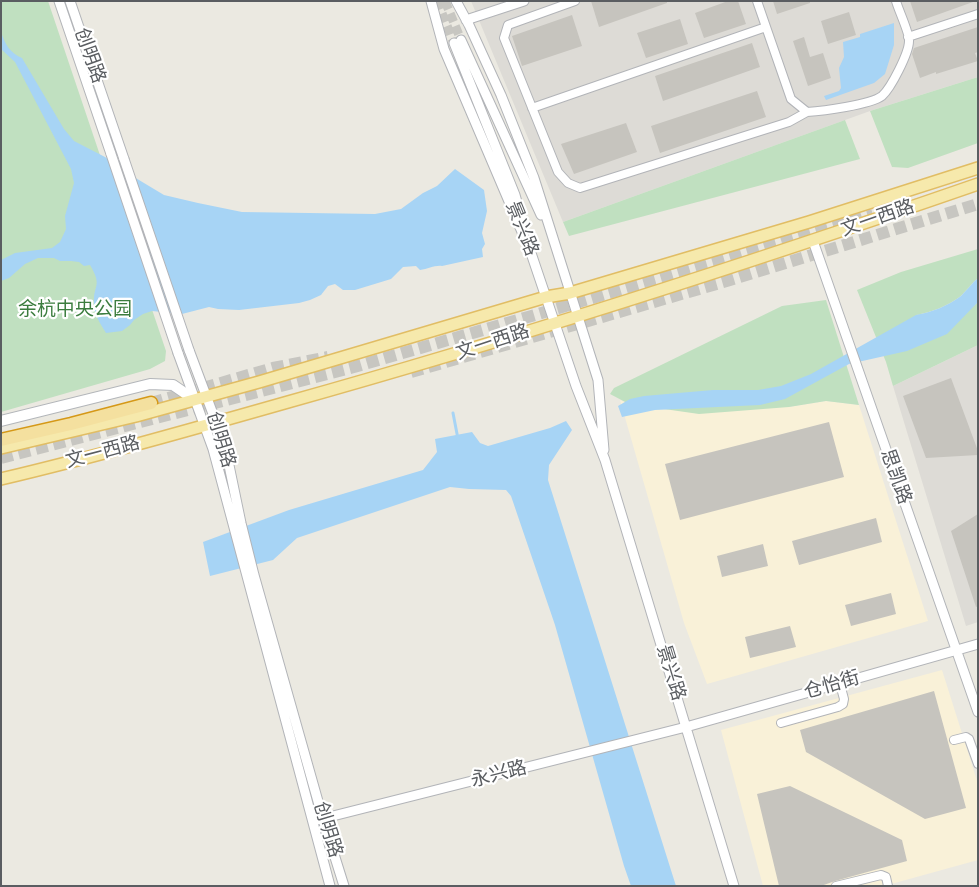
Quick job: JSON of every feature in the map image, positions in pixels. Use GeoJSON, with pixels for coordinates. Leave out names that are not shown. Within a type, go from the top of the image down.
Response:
{"type":"FeatureCollection","features":[{"type":"Feature","properties":{"kind":"highway"},"geometry":{"type":"LineString","coordinates":[[1,440],[151,403]]}},
{"type":"Feature","properties":{"kind":"main road","name":"文一西路"},"geometry":{"type":"LineString","coordinates":[[1,448],[136,416],[546,297],[570,293],[809,222],[978,168]]}},
{"type":"Feature","properties":{"kind":"main road","name":"文一西路"},"geometry":{"type":"LineString","coordinates":[[1,479],[94,457],[435,361],[813,242],[978,184]]}},
{"type":"Feature","properties":{"kind":"main road"},"geometry":{"type":"LineString","coordinates":[[1,421],[150,384],[173,386],[200,398]]}},
{"type":"Feature","properties":{"kind":"street","name":"创明路"},"geometry":{"type":"LineString","coordinates":[[59,1],[179,355],[200,398],[210,424],[225,446],[251,576],[330,886]]}},
{"type":"Feature","properties":{"kind":"street","name":"创明路"},"geometry":{"type":"LineString","coordinates":[[70,1],[189,350],[200,398]]}},
{"type":"Feature","properties":{"kind":"street","name":"景兴路"},"geometry":{"type":"LineString","coordinates":[[431,1],[444,49],[531,253],[576,386],[605,460],[734,886]]}},
{"type":"Feature","properties":{"kind":"street","name":"景兴路"},"geometry":{"type":"LineString","coordinates":[[456,1],[500,95],[530,169],[554,242],[598,380],[605,460]]}},
{"type":"Feature","properties":{"kind":"street"},"geometry":{"type":"LineString","coordinates":[[466,20],[524,1]]}},
{"type":"Feature","properties":{"kind":"street"},"geometry":{"type":"LineString","coordinates":[[574,1],[508,25],[504,38],[558,172],[568,183],[580,188],[789,122],[806,112],[819,112],[856,105],[881,96],[902,66],[910,40],[896,1]]}},
{"type":"Feature","properties":{"kind":"street"},"geometry":{"type":"LineString","coordinates":[[757,1],[791,99],[806,112]]}},
{"type":"Feature","properties":{"kind":"street"},"geometry":{"type":"LineString","coordinates":[[908,37],[978,14]]}},
{"type":"Feature","properties":{"kind":"street"},"geometry":{"type":"LineString","coordinates":[[532,108],[766,27]]}},
{"type":"Feature","properties":{"kind":"street"},"geometry":{"type":"LineString","coordinates":[[531,253],[515,195],[458,41],[554,242]]}},
{"type":"Feature","properties":{"kind":"street","name":"思凯路"},"geometry":{"type":"LineString","coordinates":[[813,242],[978,712]]}},
{"type":"Feature","properties":{"kind":"street","name":"创明路"},"geometry":{"type":"LineString","coordinates":[[210,424],[213,449],[231,519],[251,576],[344,886]]}},
{"type":"Feature","properties":{"kind":"street","name":"仓怡街"},"geometry":{"type":"LineString","coordinates":[[686,728],[978,644]]}},
{"type":"Feature","properties":{"kind":"street"},"geometry":{"type":"LineString","coordinates":[[781,722],[838,708],[843,704],[844,699],[840,684]]}},
{"type":"Feature","properties":{"kind":"street","name":"永兴路"},"geometry":{"type":"LineString","coordinates":[[313,821],[686,728]]}},
{"type":"Feature","properties":{"kind":"street"},"geometry":{"type":"LineString","coordinates":[[954,740],[966,737],[971,741],[978,764]]}},
{"type":"Feature","properties":{"kind":"street"},"geometry":{"type":"LineString","coordinates":[[836,886],[880,875],[886,877],[888,886]]}},
{"type":"Feature","properties":{"kind":"shaded area"},"geometry":{"type":"Polygon","coordinates":[[[471,1],[978,1],[978,77],[870,111],[563,222],[471,1]]]}},
{"type":"Feature","properties":{"kind":"shaded area"},"geometry":{"type":"Polygon","coordinates":[[[978,345],[978,622],[966,626],[893,386],[978,345]]]}},
{"type":"Feature","properties":{"kind":"shaded area"},"geometry":{"type":"Polygon","coordinates":[[[620,400],[629,404],[789,407],[826,401],[859,405],[928,621],[707,684],[684,623],[620,400]]]}},
{"type":"Feature","properties":{"kind":"shaded area"},"geometry":{"type":"Polygon","coordinates":[[[942,670],[978,784],[978,860],[884,886],[763,886],[721,730],[942,670]]]}},
{"type":"Feature","properties":{"kind":"green space","name":"余杭中央公园"},"geometry":{"type":"Polygon","coordinates":[[[1,1],[48,1],[166,351],[165,361],[150,369],[1,412],[1,1]]]}},
{"type":"Feature","properties":{"kind":"green space"},"geometry":{"type":"Polygon","coordinates":[[[978,77],[978,143],[908,168],[892,167],[870,111],[978,77]]]}},
{"type":"Feature","properties":{"kind":"green space"},"geometry":{"type":"Polygon","coordinates":[[[845,120],[860,159],[569,236],[563,222],[845,120]]]}},
{"type":"Feature","properties":{"kind":"green space"},"geometry":{"type":"Polygon","coordinates":[[[978,249],[978,278],[961,296],[951,303],[916,315],[971,308],[978,302],[978,345],[893,386],[886,362],[857,290],[901,272],[978,249]]]}},
{"type":"Feature","properties":{"kind":"green space"},"geometry":{"type":"Polygon","coordinates":[[[826,300],[859,405],[826,401],[789,407],[699,414],[629,404],[610,394],[614,388],[782,306],[826,300]]]}},
{"type":"Feature","properties":{"kind":"water"},"geometry":{"type":"Polygon","coordinates":[[[894,23],[894,45],[885,74],[874,83],[826,100],[824,96],[839,91],[841,88],[839,68],[844,57],[843,42],[860,37],[860,34],[894,23]]]}},
{"type":"Feature","properties":{"kind":"water"},"geometry":{"type":"Polygon","coordinates":[[[1,32],[8,48],[22,58],[64,129],[74,141],[105,157],[164,195],[242,212],[375,214],[401,209],[423,193],[437,186],[455,169],[484,190],[487,211],[482,233],[485,244],[482,249],[483,257],[420,270],[416,266],[403,267],[391,279],[355,290],[343,290],[335,284],[328,286],[321,295],[299,303],[239,310],[209,307],[182,314],[152,311],[134,320],[122,331],[106,333],[94,307],[97,282],[90,265],[84,266],[79,262],[60,261],[54,258],[38,258],[25,264],[9,278],[1,281],[1,260],[15,253],[52,248],[60,242],[66,229],[65,216],[74,183],[71,169],[15,62],[1,49],[1,32]]]}},
{"type":"Feature","properties":{"kind":"water"},"geometry":{"type":"Polygon","coordinates":[[[978,278],[978,302],[947,334],[907,351],[849,364],[785,399],[760,405],[655,410],[622,417],[618,406],[630,399],[644,396],[713,390],[758,390],[781,386],[811,374],[916,315],[951,303],[961,296],[978,278]]]}},
{"type":"Feature","properties":{"kind":"water"},"geometry":{"type":"Polygon","coordinates":[[[566,421],[572,430],[549,465],[548,480],[676,886],[631,886],[555,625],[511,496],[506,490],[450,487],[297,538],[273,560],[210,576],[203,542],[289,510],[423,470],[437,452],[435,439],[472,432],[480,443],[488,446],[550,428],[566,421]]]}},
{"type":"Feature","properties":{"kind":"building"},"geometry":{"type":"Polygon","coordinates":[[[591,1],[667,1],[667,3],[599,27],[591,1]]]}},
{"type":"Feature","properties":{"kind":"building"},"geometry":{"type":"Polygon","coordinates":[[[728,1],[738,1],[746,24],[704,38],[695,13],[728,1]]]}},
{"type":"Feature","properties":{"kind":"building"},"geometry":{"type":"Polygon","coordinates":[[[773,1],[810,1],[810,3],[777,14],[773,1]]]}},
{"type":"Feature","properties":{"kind":"building"},"geometry":{"type":"Polygon","coordinates":[[[910,1],[973,1],[973,2],[917,22],[910,1]]]}},
{"type":"Feature","properties":{"kind":"building"},"geometry":{"type":"Polygon","coordinates":[[[849,12],[856,35],[828,44],[821,21],[849,12]]]}},
{"type":"Feature","properties":{"kind":"building"},"geometry":{"type":"Polygon","coordinates":[[[572,15],[582,46],[522,66],[512,36],[572,15]]]}},
{"type":"Feature","properties":{"kind":"building"},"geometry":{"type":"Polygon","coordinates":[[[680,19],[688,44],[646,58],[637,33],[680,19]]]}},
{"type":"Feature","properties":{"kind":"building"},"geometry":{"type":"Polygon","coordinates":[[[978,27],[978,52],[975,53],[978,61],[920,78],[912,54],[914,48],[978,27]]]}},
{"type":"Feature","properties":{"kind":"building"},"geometry":{"type":"Polygon","coordinates":[[[804,37],[810,57],[823,53],[831,78],[808,86],[793,41],[804,37]]]}},
{"type":"Feature","properties":{"kind":"building"},"geometry":{"type":"Polygon","coordinates":[[[752,43],[760,67],[663,101],[655,76],[752,43]]]}},
{"type":"Feature","properties":{"kind":"building"},"geometry":{"type":"Polygon","coordinates":[[[757,91],[766,117],[660,153],[651,126],[757,91]]]}},
{"type":"Feature","properties":{"kind":"building"},"geometry":{"type":"Polygon","coordinates":[[[626,123],[637,152],[574,174],[561,144],[626,123]]]}},
{"type":"Feature","properties":{"kind":"building"},"geometry":{"type":"Polygon","coordinates":[[[951,378],[978,455],[926,458],[903,396],[951,378]]]}},
{"type":"Feature","properties":{"kind":"building"},"geometry":{"type":"Polygon","coordinates":[[[829,422],[844,477],[680,520],[665,464],[829,422]]]}},
{"type":"Feature","properties":{"kind":"building"},"geometry":{"type":"Polygon","coordinates":[[[978,514],[978,606],[976,607],[951,531],[978,514]]]}},
{"type":"Feature","properties":{"kind":"building"},"geometry":{"type":"Polygon","coordinates":[[[876,518],[882,542],[799,565],[792,541],[876,518]]]}},
{"type":"Feature","properties":{"kind":"building"},"geometry":{"type":"Polygon","coordinates":[[[763,544],[768,566],[722,577],[717,556],[763,544]]]}},
{"type":"Feature","properties":{"kind":"building"},"geometry":{"type":"Polygon","coordinates":[[[891,593],[896,614],[851,626],[845,605],[891,593]]]}},
{"type":"Feature","properties":{"kind":"building"},"geometry":{"type":"Polygon","coordinates":[[[790,626],[796,647],[750,658],[745,637],[790,626]]]}},
{"type":"Feature","properties":{"kind":"building"},"geometry":{"type":"Polygon","coordinates":[[[934,691],[966,808],[925,819],[806,752],[800,730],[934,691]]]}},
{"type":"Feature","properties":{"kind":"building"},"geometry":{"type":"Polygon","coordinates":[[[790,786],[902,840],[907,861],[821,886],[779,886],[757,794],[790,786]]]}},
{"type":"Feature","properties":{"kind":"waterway"},"geometry":{"type":"LineString","coordinates":[[453,413],[458,439]]}},
{"type":"Feature","properties":{"kind":"tunnel"},"geometry":{"type":"LineString","coordinates":[[437,1],[454,43]]}},
{"type":"Feature","properties":{"kind":"tunnel"},"geometry":{"type":"LineString","coordinates":[[445,1],[461,40]]}},
{"type":"Feature","properties":{"kind":"tunnel"},"geometry":{"type":"LineString","coordinates":[[411,372],[730,280],[978,204]]}},
{"type":"Feature","properties":{"kind":"tunnel"},"geometry":{"type":"LineString","coordinates":[[1,458],[354,367],[873,215]]}},
{"type":"Feature","properties":{"kind":"tunnel"},"geometry":{"type":"LineString","coordinates":[[151,403],[273,368],[328,357]]}}]}
